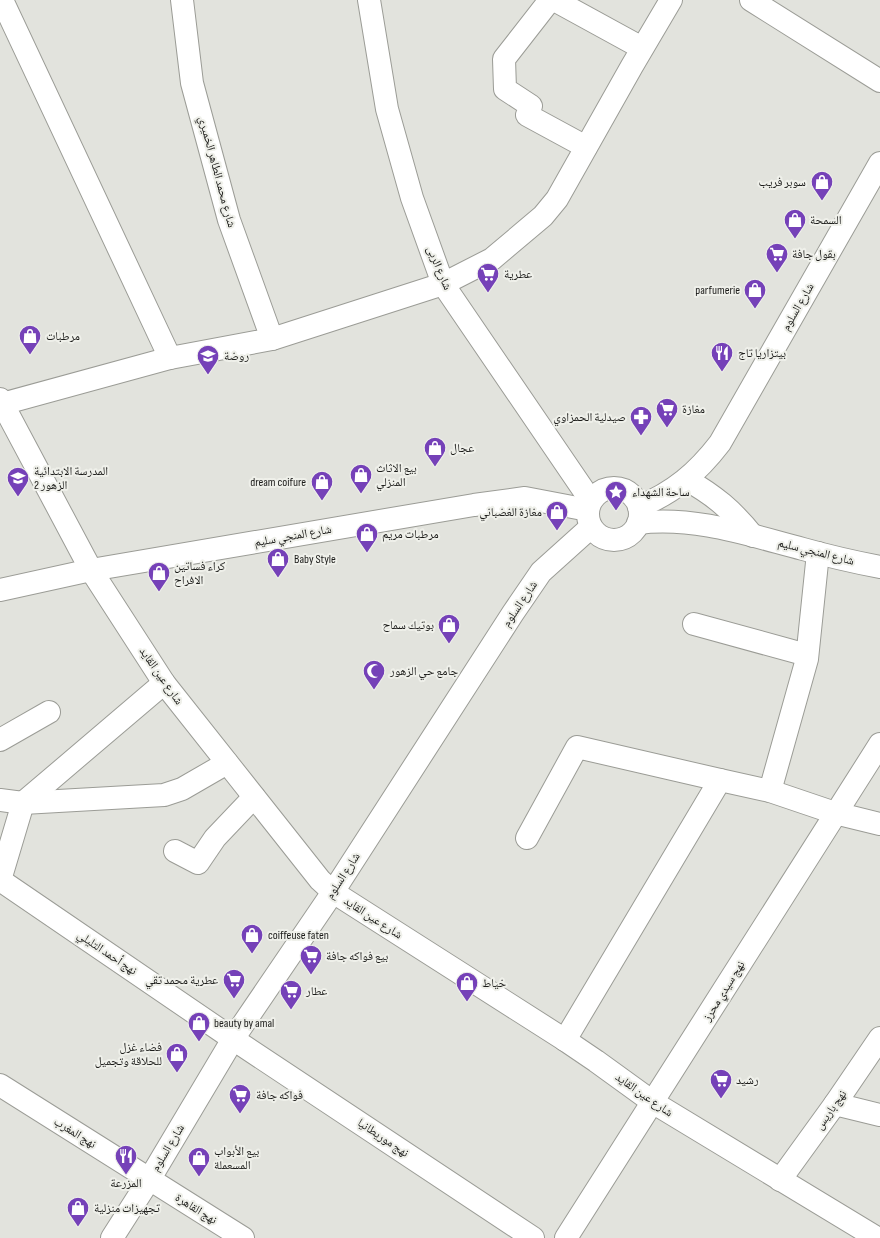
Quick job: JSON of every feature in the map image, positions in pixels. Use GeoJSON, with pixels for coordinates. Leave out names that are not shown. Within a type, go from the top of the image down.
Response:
{"type":"FeatureCollection","features":[{"type":"Feature","properties":{"kind":"street"},"geometry":{"type":"LineString","coordinates":[[2,0],[170,358]]}},
{"type":"Feature","properties":{"kind":"street","name":"شارع محمد الطاهر الخميري"},"geometry":{"type":"LineString","coordinates":[[182,0],[192,82],[229,220],[272,339]]}},
{"type":"Feature","properties":{"kind":"street","name":"شارع الربى"},"geometry":{"type":"LineString","coordinates":[[369,0],[387,109],[412,198],[443,284],[590,512]]}},
{"type":"Feature","properties":{"kind":"street"},"geometry":{"type":"LineString","coordinates":[[550,0],[504,59],[505,89],[531,106],[527,115],[586,147]]}},
{"type":"Feature","properties":{"kind":"street"},"geometry":{"type":"LineString","coordinates":[[556,0],[642,48]]}},
{"type":"Feature","properties":{"kind":"street"},"geometry":{"type":"LineString","coordinates":[[1,401],[170,358],[272,339],[443,284],[492,259],[543,216],[557,199],[642,48],[671,0]]}},
{"type":"Feature","properties":{"kind":"street"},"geometry":{"type":"LineString","coordinates":[[751,0],[880,81]]}},
{"type":"Feature","properties":{"kind":"street","name":"شارع السلوم"},"geometry":{"type":"LineString","coordinates":[[638,515],[661,497],[687,480],[720,443],[880,163]]}},
{"type":"Feature","properties":{"kind":"street","name":"شارع عين القايد"},"geometry":{"type":"LineString","coordinates":[[1,401],[91,570],[164,683],[320,880],[333,892],[565,1040],[654,1103],[877,1238]]}},
{"type":"Feature","properties":{"kind":"street"},"geometry":{"type":"LineString","coordinates":[[687,480],[706,491],[723,504],[739,519],[753,536]]}},
{"type":"Feature","properties":{"kind":"street"},"geometry":{"type":"LineString","coordinates":[[612,488],[621,489],[629,493],[635,499],[638,515],[634,530],[620,539],[612,540],[604,538],[597,533],[590,512],[596,494],[612,488]]}},
{"type":"Feature","properties":{"kind":"street","name":"شارع المنجي سليم"},"geometry":{"type":"LineString","coordinates":[[0,590],[91,570],[474,505],[525,498],[590,512]]}},
{"type":"Feature","properties":{"kind":"street","name":"شارع السلوم"},"geometry":{"type":"LineString","coordinates":[[112,1238],[149,1180],[233,1039],[333,892],[508,620],[541,572],[590,512]]}},
{"type":"Feature","properties":{"kind":"street","name":"شارع المنجي سليم"},"geometry":{"type":"LineString","coordinates":[[638,515],[655,521],[688,522],[753,536],[818,554],[880,567]]}},
{"type":"Feature","properties":{"kind":"street"},"geometry":{"type":"LineString","coordinates":[[770,791],[807,655],[818,554]]}},
{"type":"Feature","properties":{"kind":"street"},"geometry":{"type":"LineString","coordinates":[[694,624],[807,655]]}},
{"type":"Feature","properties":{"kind":"street"},"geometry":{"type":"LineString","coordinates":[[0,880],[23,803],[164,683]]}},
{"type":"Feature","properties":{"kind":"street"},"geometry":{"type":"LineString","coordinates":[[0,740],[49,712]]}},
{"type":"Feature","properties":{"kind":"street","name":"نهج سيدي محرز"},"geometry":{"type":"LineString","coordinates":[[566,1238],[654,1103],[835,813],[880,744]]}},
{"type":"Feature","properties":{"kind":"street"},"geometry":{"type":"LineString","coordinates":[[527,838],[578,747],[770,791],[835,813],[880,824]]}},
{"type":"Feature","properties":{"kind":"street"},"geometry":{"type":"LineString","coordinates":[[0,800],[23,803],[164,794],[182,789],[227,763]]}},
{"type":"Feature","properties":{"kind":"street"},"geometry":{"type":"LineString","coordinates":[[565,1040],[720,780]]}},
{"type":"Feature","properties":{"kind":"street"},"geometry":{"type":"LineString","coordinates":[[175,851],[198,863],[214,838],[254,797]]}},
{"type":"Feature","properties":{"kind":"street","name":"نهج أحمد التليلي"},"geometry":{"type":"LineString","coordinates":[[0,880],[233,1039]]}},
{"type":"Feature","properties":{"kind":"street","name":"نهج باريس"},"geometry":{"type":"LineString","coordinates":[[780,1180],[836,1104],[880,1038]]}},
{"type":"Feature","properties":{"kind":"street","name":"نهج موريطانيا"},"geometry":{"type":"LineString","coordinates":[[233,1039],[533,1238]]}},
{"type":"Feature","properties":{"kind":"street","name":"نهج المغرب"},"geometry":{"type":"LineString","coordinates":[[0,1085],[149,1180]]}},
{"type":"Feature","properties":{"kind":"street"},"geometry":{"type":"LineString","coordinates":[[836,1104],[880,1115]]}},
{"type":"Feature","properties":{"kind":"street","name":"نهج القاهرة"},"geometry":{"type":"LineString","coordinates":[[149,1180],[243,1238]]}},
{"type":"Feature","properties":{"kind":"place","name":"سوبر فريب"},"geometry":{"type":"Point","coordinates":[822,202]}},
{"type":"Feature","properties":{"kind":"place","name":"السمحة"},"geometry":{"type":"Point","coordinates":[795,240]}},
{"type":"Feature","properties":{"kind":"place","name":"بقول جافة"},"geometry":{"type":"Point","coordinates":[777,274]}},
{"type":"Feature","properties":{"kind":"place","name":"عطرية"},"geometry":{"type":"Point","coordinates":[488,294]}},
{"type":"Feature","properties":{"kind":"place","name":"parfumerie"},"geometry":{"type":"Point","coordinates":[755,310]}},
{"type":"Feature","properties":{"kind":"place","name":"مرطبات"},"geometry":{"type":"Point","coordinates":[30,356]}},
{"type":"Feature","properties":{"kind":"place","name":"بيتزاريا تاج"},"geometry":{"type":"Point","coordinates":[722,372]}},
{"type":"Feature","properties":{"kind":"place","name":"روضة"},"geometry":{"type":"Point","coordinates":[208,376]}},
{"type":"Feature","properties":{"kind":"place","name":"مغازة"},"geometry":{"type":"Point","coordinates":[667,428]}},
{"type":"Feature","properties":{"kind":"place","name":"صيدلية الحمزاوي"},"geometry":{"type":"Point","coordinates":[641,436]}},
{"type":"Feature","properties":{"kind":"place","name":"عجال"},"geometry":{"type":"Point","coordinates":[435,468]}},
{"type":"Feature","properties":{"kind":"place","name":"بيع الاثاث المنزلي"},"geometry":{"type":"Point","coordinates":[361,494]}},
{"type":"Feature","properties":{"kind":"place","name":"المدرسة الابتدائية الزهور 2"},"geometry":{"type":"Point","coordinates":[18,498]}},
{"type":"Feature","properties":{"kind":"place","name":"dream coifure"},"geometry":{"type":"Point","coordinates":[322,502]}},
{"type":"Feature","properties":{"kind":"place","name":"ساحة الشهداء"},"geometry":{"type":"Point","coordinates":[616,512]}},
{"type":"Feature","properties":{"kind":"place","name":"مغازة الغضباني"},"geometry":{"type":"Point","coordinates":[557,532]}},
{"type":"Feature","properties":{"kind":"place","name":"مرطبات مريم"},"geometry":{"type":"Point","coordinates":[367,554]}},
{"type":"Feature","properties":{"kind":"place","name":"Baby Style"},"geometry":{"type":"Point","coordinates":[278,578]}},
{"type":"Feature","properties":{"kind":"place","name":"كراء فساتين الافراح"},"geometry":{"type":"Point","coordinates":[159,592]}},
{"type":"Feature","properties":{"kind":"place","name":"بوتيك سماح"},"geometry":{"type":"Point","coordinates":[449,644]}},
{"type":"Feature","properties":{"kind":"place","name":"جامع حي الزهور"},"geometry":{"type":"Point","coordinates":[374,690]}},
{"type":"Feature","properties":{"kind":"place","name":"coiffeuse faten"},"geometry":{"type":"Point","coordinates":[252,954]}},
{"type":"Feature","properties":{"kind":"place","name":"بيع فواكه جافة"},"geometry":{"type":"Point","coordinates":[311,976]}},
{"type":"Feature","properties":{"kind":"place","name":"عطرية محمد تقي"},"geometry":{"type":"Point","coordinates":[234,1000]}},
{"type":"Feature","properties":{"kind":"place","name":"خياط"},"geometry":{"type":"Point","coordinates":[467,1002]}},
{"type":"Feature","properties":{"kind":"place","name":"عطار"},"geometry":{"type":"Point","coordinates":[291,1010]}},
{"type":"Feature","properties":{"kind":"place","name":"beauty by amal"},"geometry":{"type":"Point","coordinates":[199,1042]}},
{"type":"Feature","properties":{"kind":"place","name":"فضاء غزل للحلاقة وتجميل"},"geometry":{"type":"Point","coordinates":[177,1074]}},
{"type":"Feature","properties":{"kind":"place","name":"رشيد"},"geometry":{"type":"Point","coordinates":[721,1100]}},
{"type":"Feature","properties":{"kind":"place","name":"فواكه جافة"},"geometry":{"type":"Point","coordinates":[240,1114]}},
{"type":"Feature","properties":{"kind":"place","name":"المزرعة"},"geometry":{"type":"Point","coordinates":[126,1176]}},
{"type":"Feature","properties":{"kind":"place","name":"بيع الأبواب المسعملة"},"geometry":{"type":"Point","coordinates":[199,1178]}},
{"type":"Feature","properties":{"kind":"place","name":"تجهيزات منزلية"},"geometry":{"type":"Point","coordinates":[78,1228]}}]}
